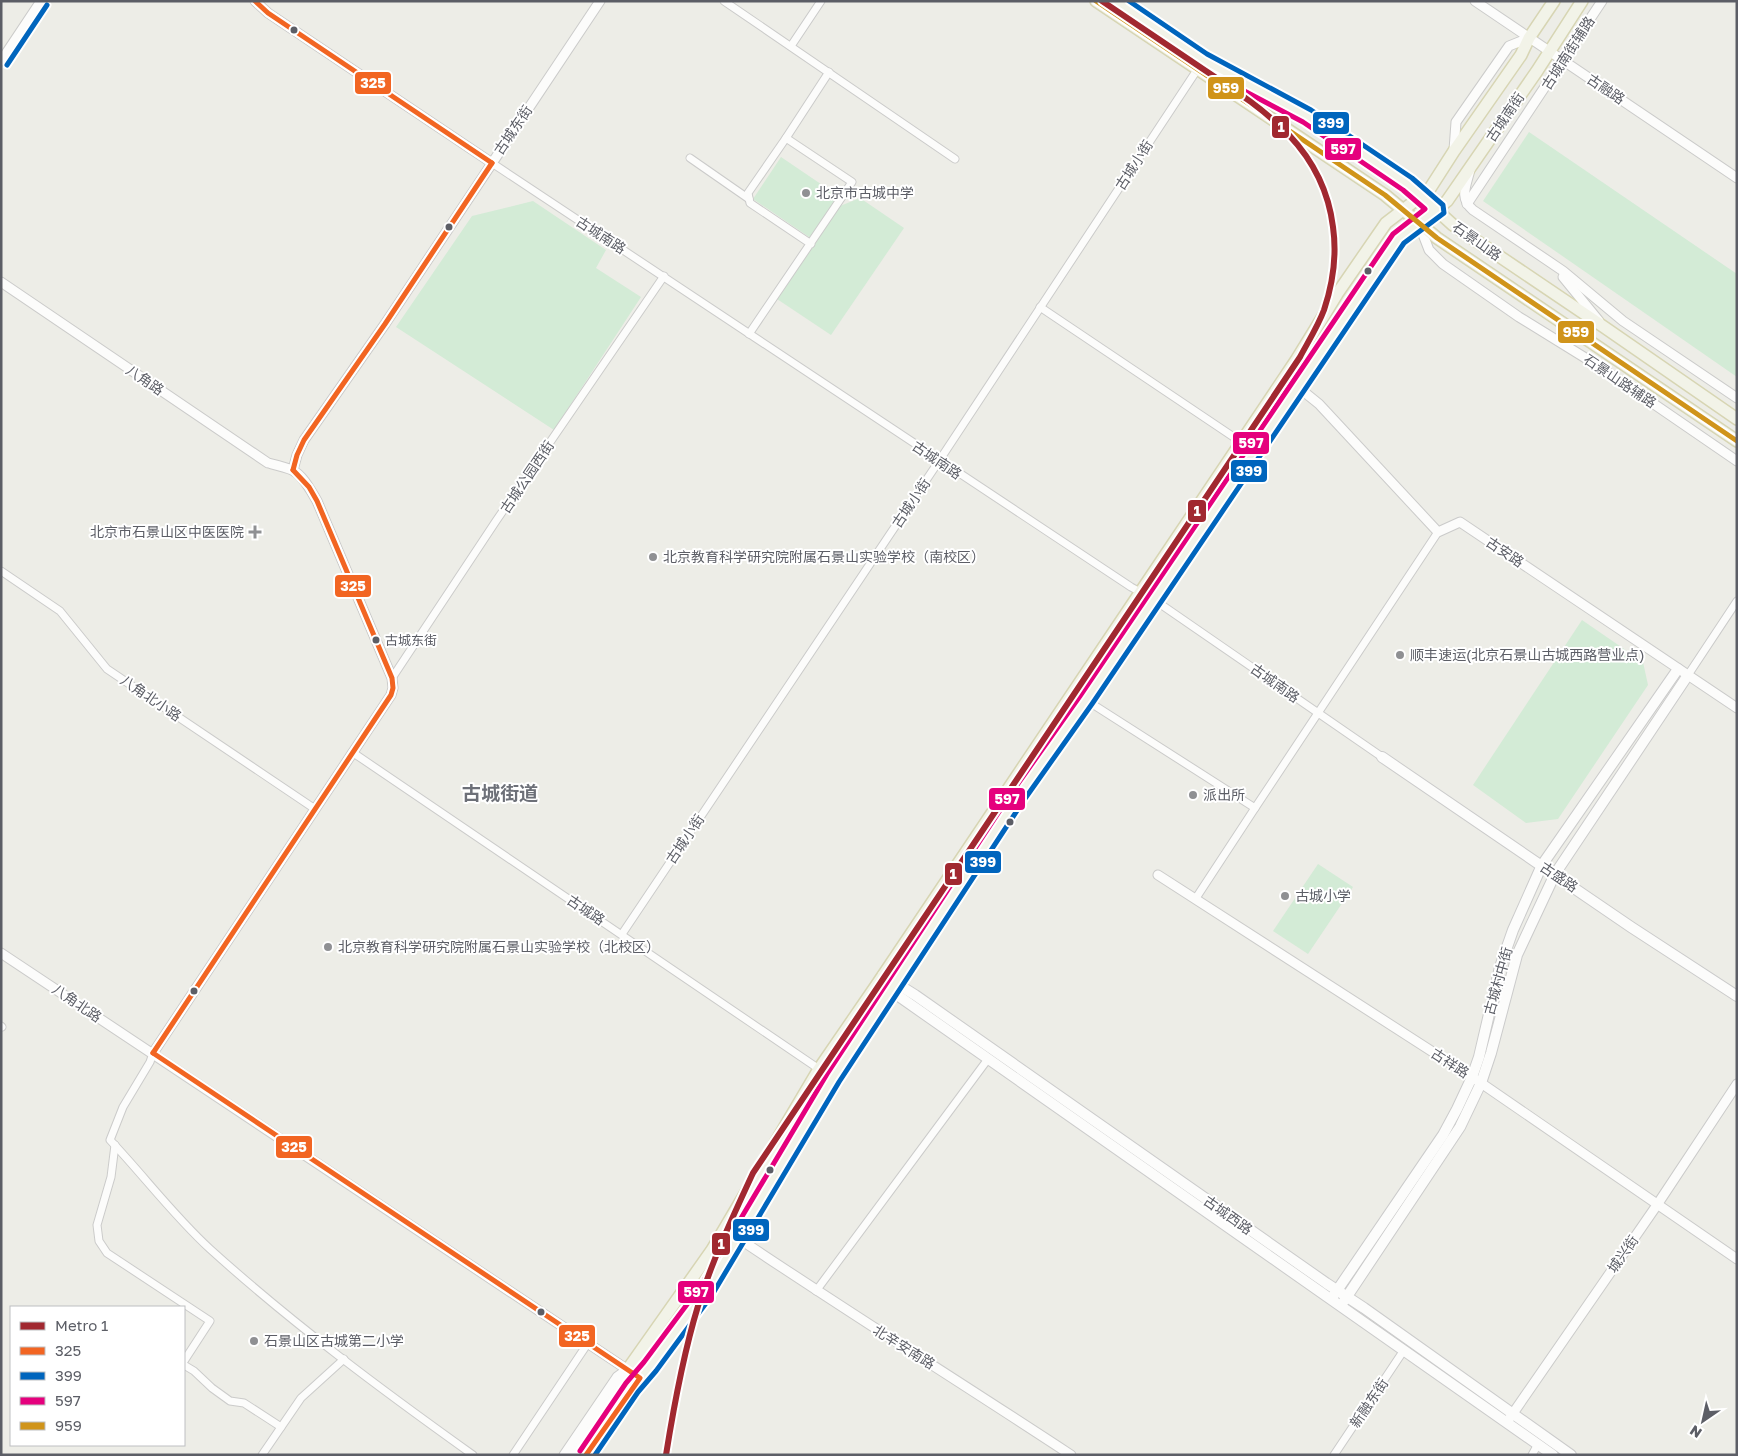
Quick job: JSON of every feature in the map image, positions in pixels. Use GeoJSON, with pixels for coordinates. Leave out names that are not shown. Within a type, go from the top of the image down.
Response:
{"type":"FeatureCollection","features":[{"type":"Feature","properties":{"kind":"main road"},"geometry":{"type":"LineString","coordinates":[[1096,1],[1385,196],[1402,210]]}},
{"type":"Feature","properties":{"kind":"main road","name":"石景山路"},"geometry":{"type":"LineString","coordinates":[[1116,1],[1203,60],[1307,116],[1408,184],[1453,226],[1737,419]]}},
{"type":"Feature","properties":{"kind":"main road","name":"古城南街"},"geometry":{"type":"LineString","coordinates":[[628,1369],[712,1250],[819,1068],[1141,592],[1386,223],[1429,190],[1521,55],[1529,38],[1554,1]]}},
{"type":"Feature","properties":{"kind":"main road","name":"古城南街"},"geometry":{"type":"LineString","coordinates":[[640,1378],[706,1291],[833,1078],[1018,796],[1086,700],[1399,238],[1448,202],[1582,1]]}},
{"type":"Feature","properties":{"kind":"main road","name":"石景山路"},"geometry":{"type":"LineString","coordinates":[[1402,210],[1437,238],[1737,440]]}},
{"type":"Feature","properties":{"kind":"main road","name":"古城村中街"},"geometry":{"type":"LineString","coordinates":[[1330,1299],[1443,1135],[1458,1109],[1479,1057],[1500,967],[1513,930],[1542,865],[1678,669]]}},
{"type":"Feature","properties":{"kind":"main road","name":"古城村中街"},"geometry":{"type":"LineString","coordinates":[[1340,1306],[1455,1134],[1481,1083],[1492,1053],[1517,955],[1555,874],[1688,675]]}},
{"type":"Feature","properties":{"kind":"main road","name":"古盛路"},"geometry":{"type":"LineString","coordinates":[[1382,757],[1631,927],[1737,996]]}},
{"type":"Feature","properties":{"kind":"main road","name":"古城西路"},"geometry":{"type":"LineString","coordinates":[[881,979],[1347,1296],[1510,1418],[1553,1455]]}},
{"type":"Feature","properties":{"kind":"main road","name":"古城西路"},"geometry":{"type":"LineString","coordinates":[[893,987],[988,1059],[1340,1306],[1404,1350],[1571,1455]]}},
{"type":"Feature","properties":{"kind":"main road"},"geometry":{"type":"LineString","coordinates":[[574,1455],[624,1382],[628,1369]]}},
{"type":"Feature","properties":{"kind":"main road"},"geometry":{"type":"LineString","coordinates":[[586,1455],[640,1378]]}},
{"type":"Feature","properties":{"kind":"street"},"geometry":{"type":"LineString","coordinates":[[1,61],[41,1]]}},
{"type":"Feature","properties":{"kind":"street"},"geometry":{"type":"LineString","coordinates":[[255,1],[268,14],[492,163]]}},
{"type":"Feature","properties":{"kind":"street","name":"古城东街"},"geometry":{"type":"LineString","coordinates":[[293,470],[304,440],[385,324],[600,1]]}},
{"type":"Feature","properties":{"kind":"street"},"geometry":{"type":"LineString","coordinates":[[724,1],[955,159]]}},
{"type":"Feature","properties":{"kind":"street"},"geometry":{"type":"LineString","coordinates":[[791,46],[821,1]]}},
{"type":"Feature","properties":{"kind":"street","name":"古融路"},"geometry":{"type":"LineString","coordinates":[[1475,1],[1737,178]]}},
{"type":"Feature","properties":{"kind":"street","name":"古城南街辅路"},"geometry":{"type":"LineString","coordinates":[[1467,204],[1602,1]]}},
{"type":"Feature","properties":{"kind":"street","name":"古城小街"},"geometry":{"type":"LineString","coordinates":[[622,934],[939,461],[1197,70]]}},
{"type":"Feature","properties":{"kind":"street"},"geometry":{"type":"LineString","coordinates":[[811,244],[750,203],[748,193],[829,72]]}},
{"type":"Feature","properties":{"kind":"street"},"geometry":{"type":"LineString","coordinates":[[749,334],[852,182],[786,138]]}},
{"type":"Feature","properties":{"kind":"street"},"geometry":{"type":"LineString","coordinates":[[690,158],[749,198]]}},
{"type":"Feature","properties":{"kind":"street","name":"古城南路"},"geometry":{"type":"LineString","coordinates":[[492,163],[939,461],[1131,587],[1153,599],[1382,757]]}},
{"type":"Feature","properties":{"kind":"street"},"geometry":{"type":"LineString","coordinates":[[1471,168],[1464,195],[1467,204],[1563,271],[1623,321],[1737,398]]}},
{"type":"Feature","properties":{"kind":"street","name":"石景山路辅路"},"geometry":{"type":"LineString","coordinates":[[1419,224],[1429,250],[1443,264],[1519,317],[1585,357],[1737,460]]}},
{"type":"Feature","properties":{"kind":"street"},"geometry":{"type":"LineString","coordinates":[[1542,258],[1567,282],[1604,327]]}},
{"type":"Feature","properties":{"kind":"street","name":"古城公园西街"},"geometry":{"type":"LineString","coordinates":[[392,678],[664,276]]}},
{"type":"Feature","properties":{"kind":"street","name":"八角路"},"geometry":{"type":"LineString","coordinates":[[1,282],[268,463],[293,470]]}},
{"type":"Feature","properties":{"kind":"street"},"geometry":{"type":"LineString","coordinates":[[1040,307],[1240,442]]}},
{"type":"Feature","properties":{"kind":"street"},"geometry":{"type":"LineString","coordinates":[[1196,898],[1438,532],[1319,404],[1298,387]]}},
{"type":"Feature","properties":{"kind":"street"},"geometry":{"type":"LineString","coordinates":[[293,470],[309,487],[317,501],[392,678],[393,688],[153,1053],[150,1062],[123,1107],[110,1140],[178,1216],[210,1248],[344,1359],[395,1399],[473,1455]]}},
{"type":"Feature","properties":{"kind":"street","name":"古安路"},"geometry":{"type":"LineString","coordinates":[[1438,532],[1460,522],[1737,708]]}},
{"type":"Feature","properties":{"kind":"street","name":"八角北小路"},"geometry":{"type":"LineString","coordinates":[[1,571],[60,611],[107,669],[314,809]]}},
{"type":"Feature","properties":{"kind":"street"},"geometry":{"type":"LineString","coordinates":[[1688,675],[1737,602]]}},
{"type":"Feature","properties":{"kind":"street"},"geometry":{"type":"LineString","coordinates":[[1086,700],[1255,808]]}},
{"type":"Feature","properties":{"kind":"street","name":"古城路"},"geometry":{"type":"LineString","coordinates":[[352,752],[819,1068]]}},
{"type":"Feature","properties":{"kind":"street","name":"古祥路"},"geometry":{"type":"LineString","coordinates":[[1158,875],[1472,1077],[1737,1259]]}},
{"type":"Feature","properties":{"kind":"street","name":"八角北路"},"geometry":{"type":"LineString","coordinates":[[1,953],[640,1378]]}},
{"type":"Feature","properties":{"kind":"street"},"geometry":{"type":"LineString","coordinates":[[816,1291],[988,1059]]}},
{"type":"Feature","properties":{"kind":"street","name":"城兴街"},"geometry":{"type":"LineString","coordinates":[[1510,1418],[1657,1205],[1737,1084]]}},
{"type":"Feature","properties":{"kind":"street"},"geometry":{"type":"LineString","coordinates":[[115,1145],[111,1177],[97,1225],[99,1242],[107,1253],[210,1321],[185,1359]]}},
{"type":"Feature","properties":{"kind":"street","name":"北辛安南路"},"geometry":{"type":"LineString","coordinates":[[738,1238],[816,1291],[954,1378],[1070,1455]]}},
{"type":"Feature","properties":{"kind":"street"},"geometry":{"type":"LineString","coordinates":[[513,1455],[588,1343]]}},
{"type":"Feature","properties":{"kind":"street","name":"新融东街"},"geometry":{"type":"LineString","coordinates":[[1334,1455],[1404,1350]]}},
{"type":"Feature","properties":{"kind":"street"},"geometry":{"type":"LineString","coordinates":[[262,1455],[301,1398],[344,1359]]}},
{"type":"Feature","properties":{"kind":"street"},"geometry":{"type":"LineString","coordinates":[[185,1366],[230,1401],[244,1403],[281,1427]]}},
{"type":"Feature","properties":{"kind":"street"},"geometry":{"type":"LineString","coordinates":[[564,1455],[617,1377],[628,1369]]}},
{"type":"Feature","properties":{"kind":"street"},"geometry":{"type":"LineString","coordinates":[[1532,1455],[1538,1444]]}},
{"type":"Feature","properties":{"kind":"green space"},"geometry":{"type":"Polygon","coordinates":[[[1529,132],[1737,274],[1737,377],[1483,201],[1529,132]]]}},
{"type":"Feature","properties":{"kind":"green space"},"geometry":{"type":"Polygon","coordinates":[[[781,157],[840,197],[812,239],[753,199],[781,157]]]}},
{"type":"Feature","properties":{"kind":"green space"},"geometry":{"type":"Polygon","coordinates":[[[860,198],[904,228],[831,335],[777,299],[840,206],[860,198]]]}},
{"type":"Feature","properties":{"kind":"green space"},"geometry":{"type":"Polygon","coordinates":[[[533,201],[606,250],[596,268],[641,297],[554,430],[396,327],[472,216],[533,201]]]}},
{"type":"Feature","properties":{"kind":"green space"},"geometry":{"type":"Polygon","coordinates":[[[1582,620],[1643,662],[1648,685],[1558,819],[1526,823],[1473,785],[1582,620]]]}},
{"type":"Feature","properties":{"kind":"green space"},"geometry":{"type":"Polygon","coordinates":[[[1318,864],[1353,887],[1308,954],[1273,931],[1318,864]]]}},
{"type":"Feature","properties":{"kind":"metro line","name":"1"},"geometry":{"type":"LineString","coordinates":[[666,1455],[679,1380],[698,1306],[716,1255],[753,1173],[1300,357],[1319,322],[1327,300],[1334,258],[1333,227],[1327,199],[1317,174],[1303,152],[1286,132],[1246,98],[1102,1]]}},
{"type":"Feature","properties":{"kind":"transit line","name":"325"},"geometry":{"type":"LineString","coordinates":[[255,1],[268,13],[492,163]]}},
{"type":"Feature","properties":{"kind":"transit line","name":"959"},"geometry":{"type":"LineString","coordinates":[[1096,1],[1385,195],[1437,238],[1737,441]]}},
{"type":"Feature","properties":{"kind":"transit line","name":"399"},"geometry":{"type":"LineString","coordinates":[[595,1455],[638,1392],[656,1371],[712,1295],[839,1082],[1024,800],[1092,704],[1404,243],[1444,213],[1443,205],[1412,178],[1311,110],[1207,54],[1129,1]]}},
{"type":"Feature","properties":{"kind":"transit line","name":"399"},"geometry":{"type":"LineString","coordinates":[[7,65],[47,5]]}},
{"type":"Feature","properties":{"kind":"transit line","name":"597"},"geometry":{"type":"LineString","coordinates":[[580,1451],[626,1383],[700,1287],[827,1074],[1012,792],[1080,696],[1393,234],[1425,209],[1403,190],[1303,122],[1199,67],[1111,7]]}},
{"type":"Feature","properties":{"kind":"transit line","name":"325"},"geometry":{"type":"LineString","coordinates":[[293,470],[304,440],[385,324],[492,163]]}},
{"type":"Feature","properties":{"kind":"transit line","name":"325"},"geometry":{"type":"LineString","coordinates":[[153,1053],[391,695],[393,688],[392,678],[317,501],[309,487],[293,470]]}},
{"type":"Feature","properties":{"kind":"transit line","name":"325"},"geometry":{"type":"LineString","coordinates":[[153,1053],[640,1378],[586,1455]]}},
{"type":"Feature","properties":{"kind":"place","name":"北京市古城中学"},"geometry":{"type":"Point","coordinates":[806,193]}},
{"type":"Feature","properties":{"kind":"place","name":"北京市石景山区中医医院"},"geometry":{"type":"Point","coordinates":[255,532]}},
{"type":"Feature","properties":{"kind":"place","name":"北京教育科学研究院附属石景山实验学校（南校区）"},"geometry":{"type":"Point","coordinates":[653,557]}},
{"type":"Feature","properties":{"kind":"place","name":"古城东街"},"geometry":{"type":"Point","coordinates":[376,640]}},
{"type":"Feature","properties":{"kind":"place","name":"顺丰速运(北京石景山古城西路营业点)"},"geometry":{"type":"Point","coordinates":[1400,655]}},
{"type":"Feature","properties":{"kind":"place","name":"派出所"},"geometry":{"type":"Point","coordinates":[1193,795]}},
{"type":"Feature","properties":{"kind":"place","name":"古城小学"},"geometry":{"type":"Point","coordinates":[1285,896]}},
{"type":"Feature","properties":{"kind":"place","name":"北京教育科学研究院附属石景山实验学校（北校区）"},"geometry":{"type":"Point","coordinates":[328,947]}},
{"type":"Feature","properties":{"kind":"place","name":"石景山区古城第二小学"},"geometry":{"type":"Point","coordinates":[254,1341]}},
{"type":"Feature","properties":{"kind":"district","name":"古城街道"},"geometry":{"type":"Point","coordinates":[500,793]}}]}
